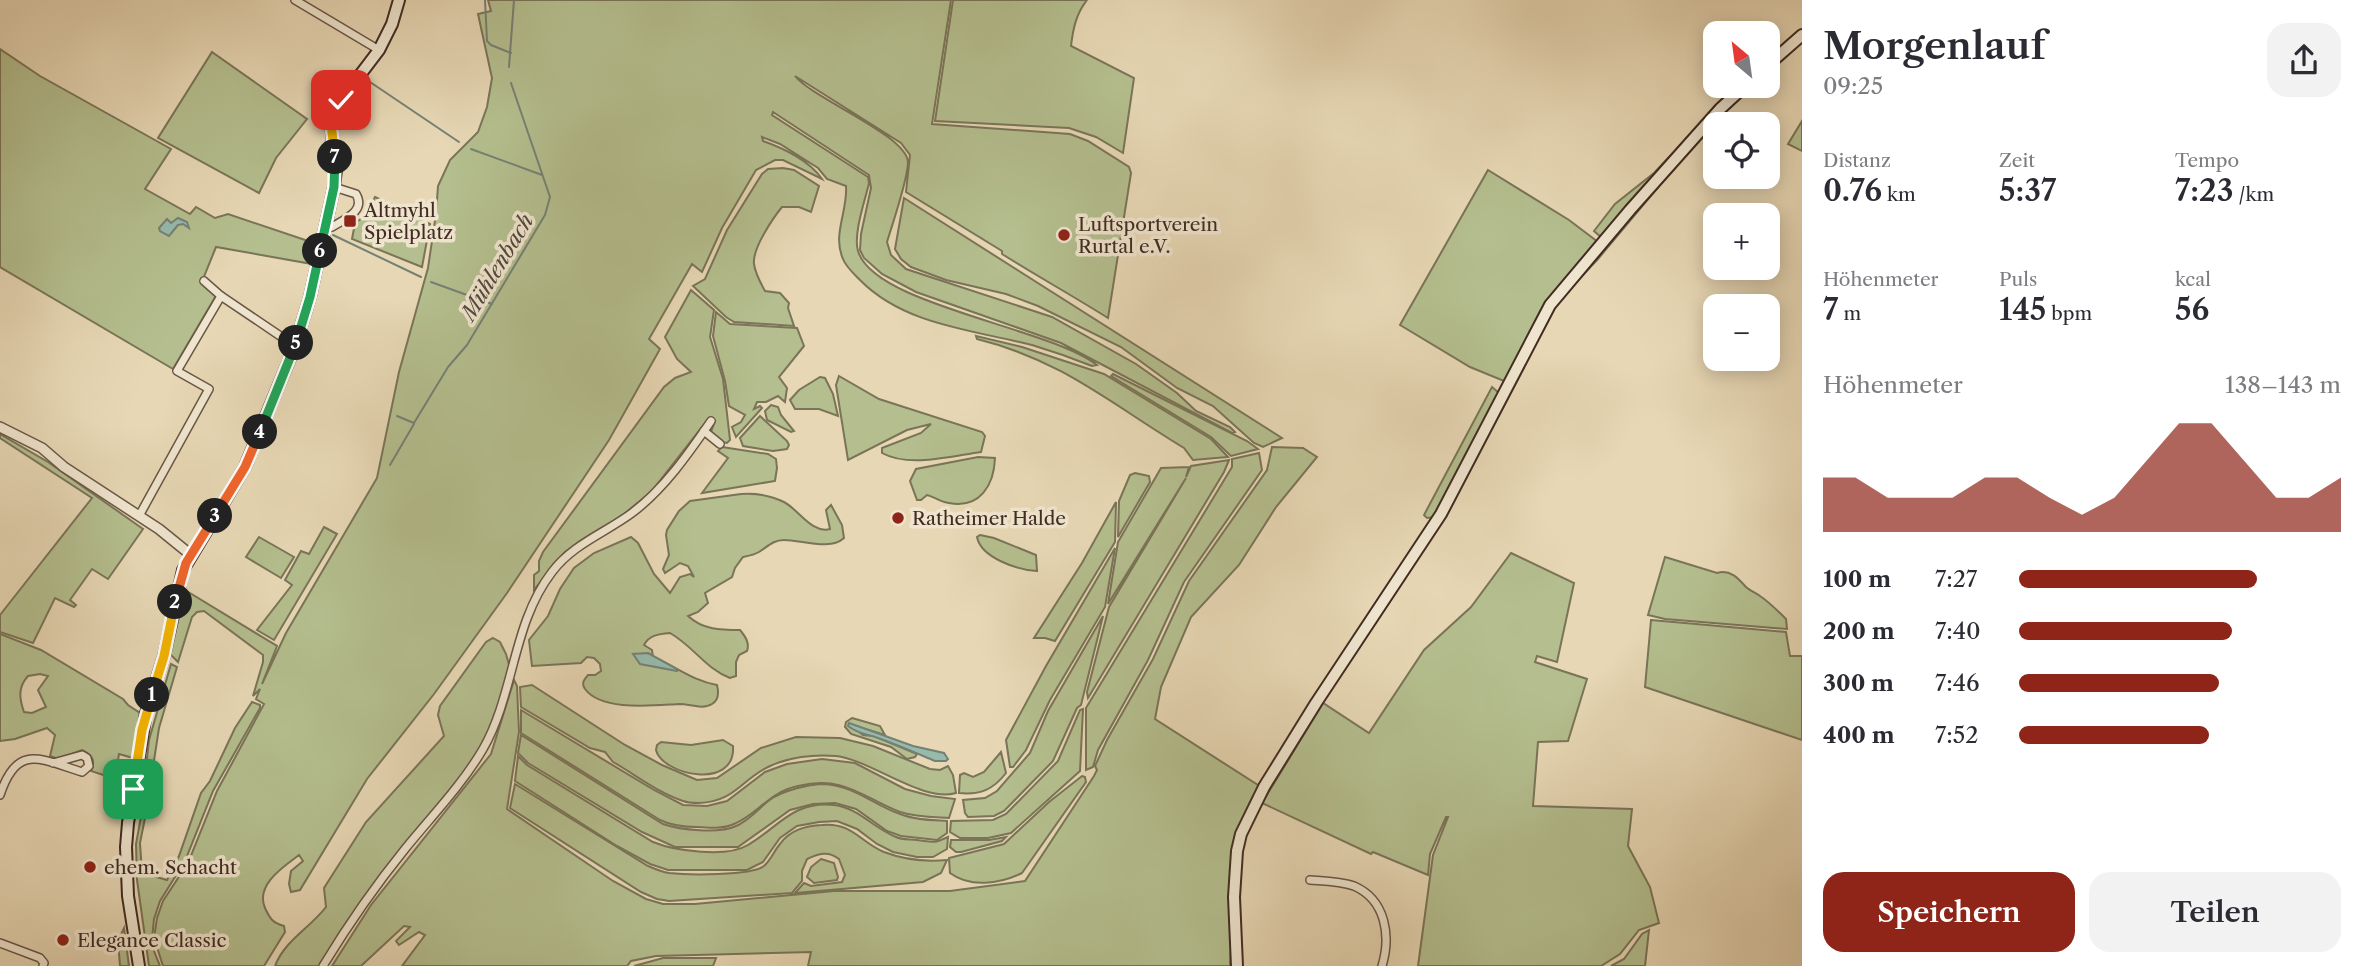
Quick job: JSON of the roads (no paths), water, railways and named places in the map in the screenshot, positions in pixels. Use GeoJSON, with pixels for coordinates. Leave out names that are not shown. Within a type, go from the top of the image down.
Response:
{"type":"FeatureCollection","features":[{"type":"Feature","properties":{"kind":"main road"},"geometry":{"type":"LineString","coordinates":[[139,966],[128,896],[126,846],[142,730],[164,656],[182,574],[245,467],[295,346],[310,297],[334,187],[336,170],[331,124],[334,114],[341,100],[379,50],[393,24],[399,0]]}},
{"type":"Feature","properties":{"kind":"main road"},"geometry":{"type":"LineString","coordinates":[[1780,54],[1802,35]]}},
{"type":"Feature","properties":{"kind":"main road"},"geometry":{"type":"LineString","coordinates":[[1237,966],[1234,897],[1237,852],[1244,825],[1264,787],[1441,514],[1550,305],[1630,210],[1732,98]]}},
{"type":"Feature","properties":{"kind":"street"},"geometry":{"type":"LineString","coordinates":[[295,0],[379,50]]}},
{"type":"Feature","properties":{"kind":"street"},"geometry":{"type":"LineString","coordinates":[[326,225],[332,227],[348,218],[357,210],[359,204],[356,194],[334,187]]}},
{"type":"Feature","properties":{"kind":"street"},"geometry":{"type":"LineString","coordinates":[[204,281],[221,296],[295,346]]}},
{"type":"Feature","properties":{"kind":"street"},"geometry":{"type":"LineString","coordinates":[[139,516],[209,389],[177,371],[221,296]]}},
{"type":"Feature","properties":{"kind":"street"},"geometry":{"type":"LineString","coordinates":[[323,966],[382,877],[458,785],[482,751],[502,703],[528,612],[551,573],[564,558],[632,513],[659,489],[711,421]]}},
{"type":"Feature","properties":{"kind":"street"},"geometry":{"type":"LineString","coordinates":[[0,426],[42,448],[64,467],[139,516],[191,555]]}},
{"type":"Feature","properties":{"kind":"street"},"geometry":{"type":"LineString","coordinates":[[704,431],[720,444]]}},
{"type":"Feature","properties":{"kind":"street"},"geometry":{"type":"LineString","coordinates":[[0,794],[8,772],[15,765],[24,760],[36,759],[53,763]]}},
{"type":"Feature","properties":{"kind":"street"},"geometry":{"type":"LineString","coordinates":[[1310,880],[1336,882],[1354,887],[1374,901],[1382,912],[1387,938],[1382,966]]}},
{"type":"Feature","properties":{"kind":"street"},"geometry":{"type":"LineString","coordinates":[[0,943],[40,958],[43,966]]}},
{"type":"Feature","properties":{"kind":"waterway"},"geometry":{"type":"LineString","coordinates":[[485,0],[487,41],[511,53]]}},
{"type":"Feature","properties":{"kind":"waterway","name":"Mühlenbach"},"geometry":{"type":"LineString","coordinates":[[509,67],[514,0]]}},
{"type":"Feature","properties":{"kind":"waterway"},"geometry":{"type":"LineString","coordinates":[[370,82],[459,142]]}},
{"type":"Feature","properties":{"kind":"waterway","name":"Mühlenbach"},"geometry":{"type":"LineString","coordinates":[[397,416],[414,423],[448,367],[467,345],[545,215],[550,197],[511,83]]}},
{"type":"Feature","properties":{"kind":"waterway"},"geometry":{"type":"LineString","coordinates":[[471,149],[542,175]]}},
{"type":"Feature","properties":{"kind":"waterway"},"geometry":{"type":"LineString","coordinates":[[333,235],[421,277]]}},
{"type":"Feature","properties":{"kind":"waterway"},"geometry":{"type":"LineString","coordinates":[[431,282],[492,304]]}},
{"type":"Feature","properties":{"kind":"waterway"},"geometry":{"type":"LineString","coordinates":[[390,465],[414,424]]}},
{"type":"Feature","properties":{"kind":"place","name":"Altmyhl Spielplatz"},"geometry":{"type":"Point","coordinates":[350,221]}},
{"type":"Feature","properties":{"kind":"place","name":"Luftsportverein Rurtal e.V."},"geometry":{"type":"Point","coordinates":[1064,235]}},
{"type":"Feature","properties":{"kind":"place","name":"Ratheimer Halde"},"geometry":{"type":"Point","coordinates":[898,518]}},
{"type":"Feature","properties":{"kind":"place","name":"ehem. Schacht"},"geometry":{"type":"Point","coordinates":[90,867]}},
{"type":"Feature","properties":{"kind":"place","name":"Elegance Classic"},"geometry":{"type":"Point","coordinates":[63,940]}}]}
